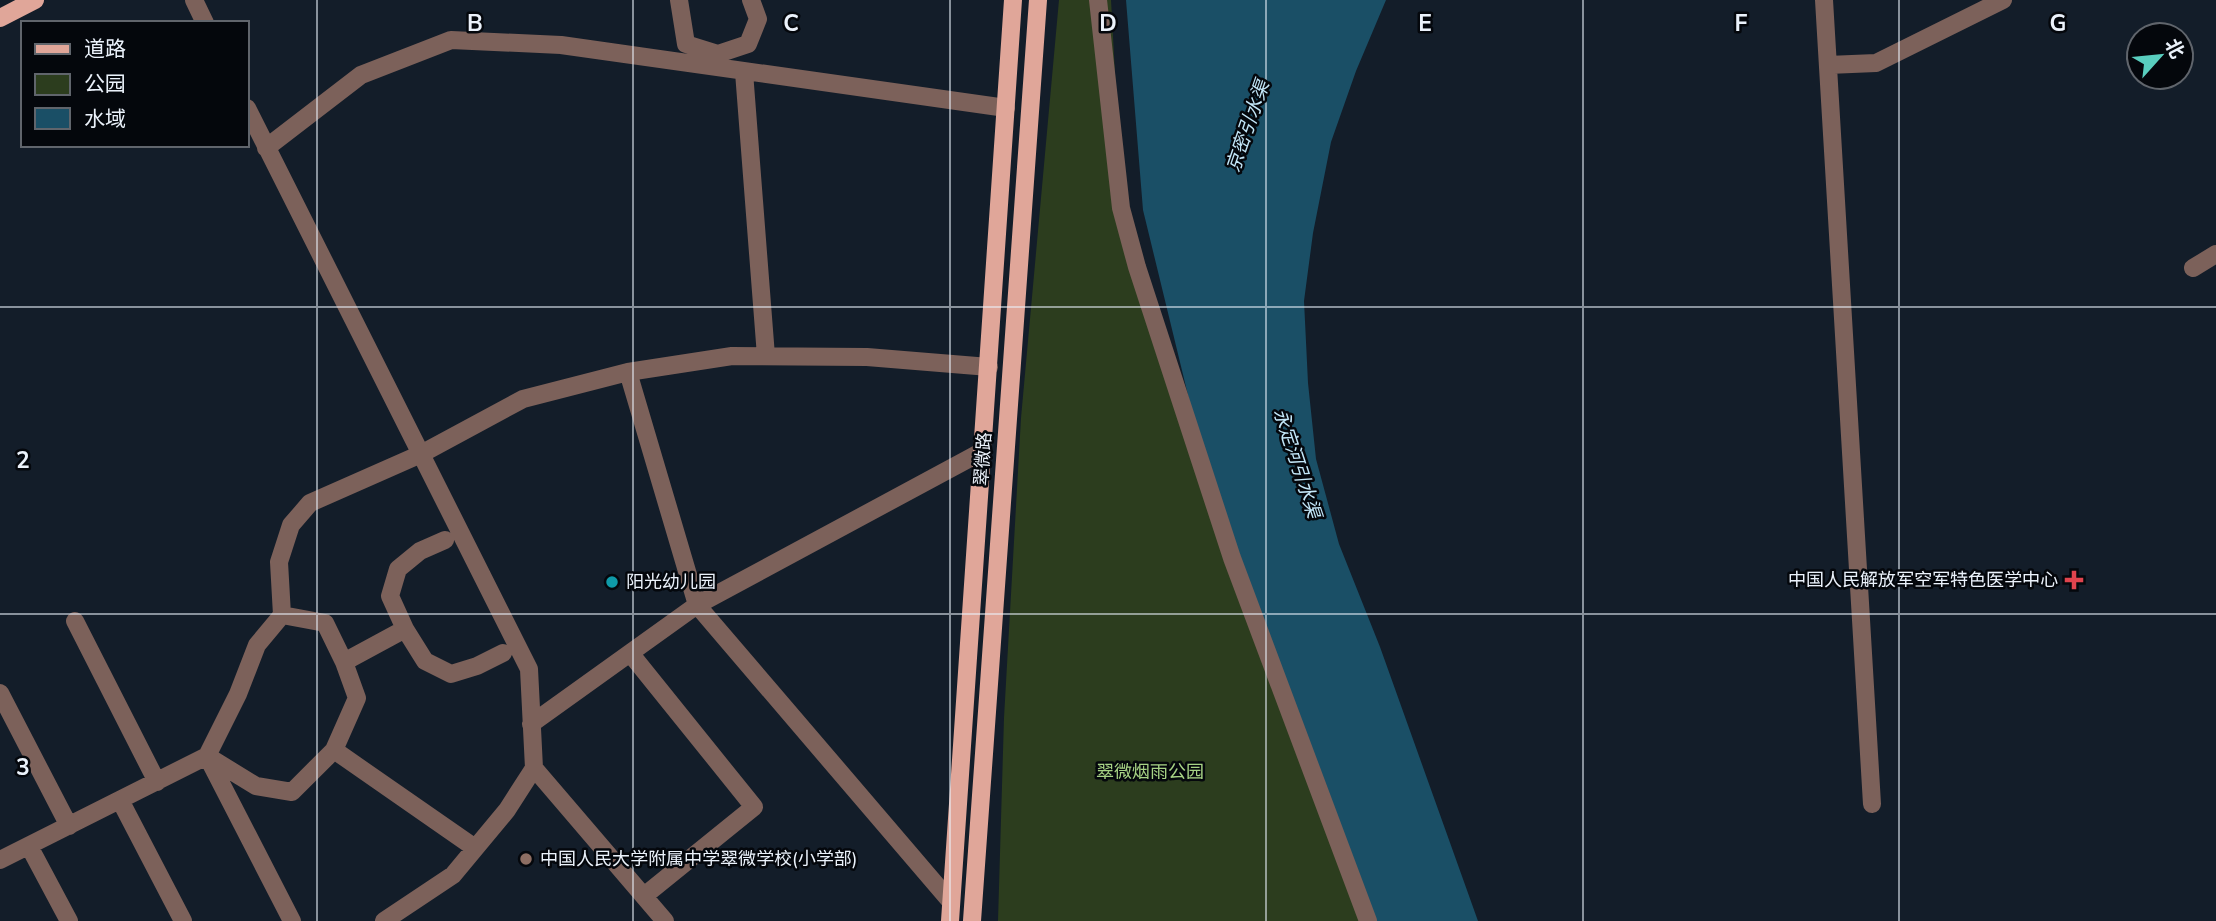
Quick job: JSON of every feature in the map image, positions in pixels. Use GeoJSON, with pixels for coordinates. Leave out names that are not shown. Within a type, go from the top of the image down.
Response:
{"type":"FeatureCollection","features":[{"type":"Feature","properties":{"kind":"main road"},"geometry":{"type":"LineString","coordinates":[[0,18],[35,0]]}},
{"type":"Feature","properties":{"kind":"main road","name":"翠微路"},"geometry":{"type":"LineString","coordinates":[[950,921],[1013,0]]}},
{"type":"Feature","properties":{"kind":"main road","name":"翠微路"},"geometry":{"type":"LineString","coordinates":[[972,921],[1038,0]]}},
{"type":"Feature","properties":{"kind":"street"},"geometry":{"type":"LineString","coordinates":[[194,0],[204,21]]}},
{"type":"Feature","properties":{"kind":"street"},"geometry":{"type":"LineString","coordinates":[[679,0],[686,44],[718,54],[748,44],[758,19],[751,0]]}},
{"type":"Feature","properties":{"kind":"street"},"geometry":{"type":"LineString","coordinates":[[1098,0],[1121,208],[1137,267],[1232,558],[1368,921]]}},
{"type":"Feature","properties":{"kind":"street"},"geometry":{"type":"LineString","coordinates":[[1824,0],[1872,804]]}},
{"type":"Feature","properties":{"kind":"street"},"geometry":{"type":"LineString","coordinates":[[1828,65],[1877,63],[2003,0]]}},
{"type":"Feature","properties":{"kind":"street"},"geometry":{"type":"LineString","coordinates":[[266,148],[361,75],[452,40],[561,44],[1006,108]]}},
{"type":"Feature","properties":{"kind":"street"},"geometry":{"type":"LineString","coordinates":[[744,72],[766,356]]}},
{"type":"Feature","properties":{"kind":"street"},"geometry":{"type":"LineString","coordinates":[[248,110],[529,669],[534,768],[507,810],[453,875],[384,921]]}},
{"type":"Feature","properties":{"kind":"street"},"geometry":{"type":"LineString","coordinates":[[2193,268],[2216,254]]}},
{"type":"Feature","properties":{"kind":"street"},"geometry":{"type":"LineString","coordinates":[[0,860],[207,756],[238,694],[257,645],[282,615],[279,562],[291,525],[310,503],[421,454],[523,399],[628,372],[732,356],[867,358],[989,367]]}},
{"type":"Feature","properties":{"kind":"street"},"geometry":{"type":"LineString","coordinates":[[628,372],[697,605],[951,901]]}},
{"type":"Feature","properties":{"kind":"street"},"geometry":{"type":"LineString","coordinates":[[531,724],[697,605],[983,451]]}},
{"type":"Feature","properties":{"kind":"street"},"geometry":{"type":"LineString","coordinates":[[446,540],[420,551],[398,569],[390,596],[405,629],[425,661],[451,674],[477,666],[503,653]]}},
{"type":"Feature","properties":{"kind":"street"},"geometry":{"type":"LineString","coordinates":[[207,756],[256,786],[292,792],[334,750],[357,698],[344,662],[325,623],[282,615]]}},
{"type":"Feature","properties":{"kind":"street"},"geometry":{"type":"LineString","coordinates":[[75,621],[157,782]]}},
{"type":"Feature","properties":{"kind":"street"},"geometry":{"type":"LineString","coordinates":[[344,662],[405,629]]}},
{"type":"Feature","properties":{"kind":"street"},"geometry":{"type":"LineString","coordinates":[[630,653],[754,807],[644,896]]}},
{"type":"Feature","properties":{"kind":"street"},"geometry":{"type":"LineString","coordinates":[[0,693],[69,826]]}},
{"type":"Feature","properties":{"kind":"street"},"geometry":{"type":"LineString","coordinates":[[334,750],[475,848]]}},
{"type":"Feature","properties":{"kind":"street"},"geometry":{"type":"LineString","coordinates":[[207,756],[292,921]]}},
{"type":"Feature","properties":{"kind":"street"},"geometry":{"type":"LineString","coordinates":[[534,768],[665,921]]}},
{"type":"Feature","properties":{"kind":"street"},"geometry":{"type":"LineString","coordinates":[[120,800],[183,921]]}},
{"type":"Feature","properties":{"kind":"street"},"geometry":{"type":"LineString","coordinates":[[29,846],[69,921]]}},
{"type":"Feature","properties":{"kind":"green space","name":"翠微烟雨公园"},"geometry":{"type":"Polygon","coordinates":[[[1059,0],[1111,0],[1121,184],[1232,574],[1363,921],[998,921],[1004,718],[1021,418],[1059,0]]]}},
{"type":"Feature","properties":{"kind":"water"},"geometry":{"type":"Polygon","coordinates":[[[1126,0],[1386,0],[1356,71],[1331,142],[1313,233],[1304,301],[1308,383],[1316,459],[1339,544],[1380,647],[1478,921],[1375,921],[1205,465],[1143,210],[1126,0]]]}},
{"type":"Feature","properties":{"kind":"place","name":"中国人民解放军空军特色医学中心"},"geometry":{"type":"Point","coordinates":[2074,580]}},
{"type":"Feature","properties":{"kind":"place","name":"阳光幼儿园"},"geometry":{"type":"Point","coordinates":[612,582]}},
{"type":"Feature","properties":{"kind":"place","name":"中国人民大学附属中学翠微学校(小学部)"},"geometry":{"type":"Point","coordinates":[526,859]}},
{"type":"Feature","properties":{"kind":"water label","name":"京密引水渠"},"geometry":{"type":"Point","coordinates":[1247,126]}},
{"type":"Feature","properties":{"kind":"water label","name":"永定河引水渠"},"geometry":{"type":"Point","coordinates":[1298,463]}}]}
